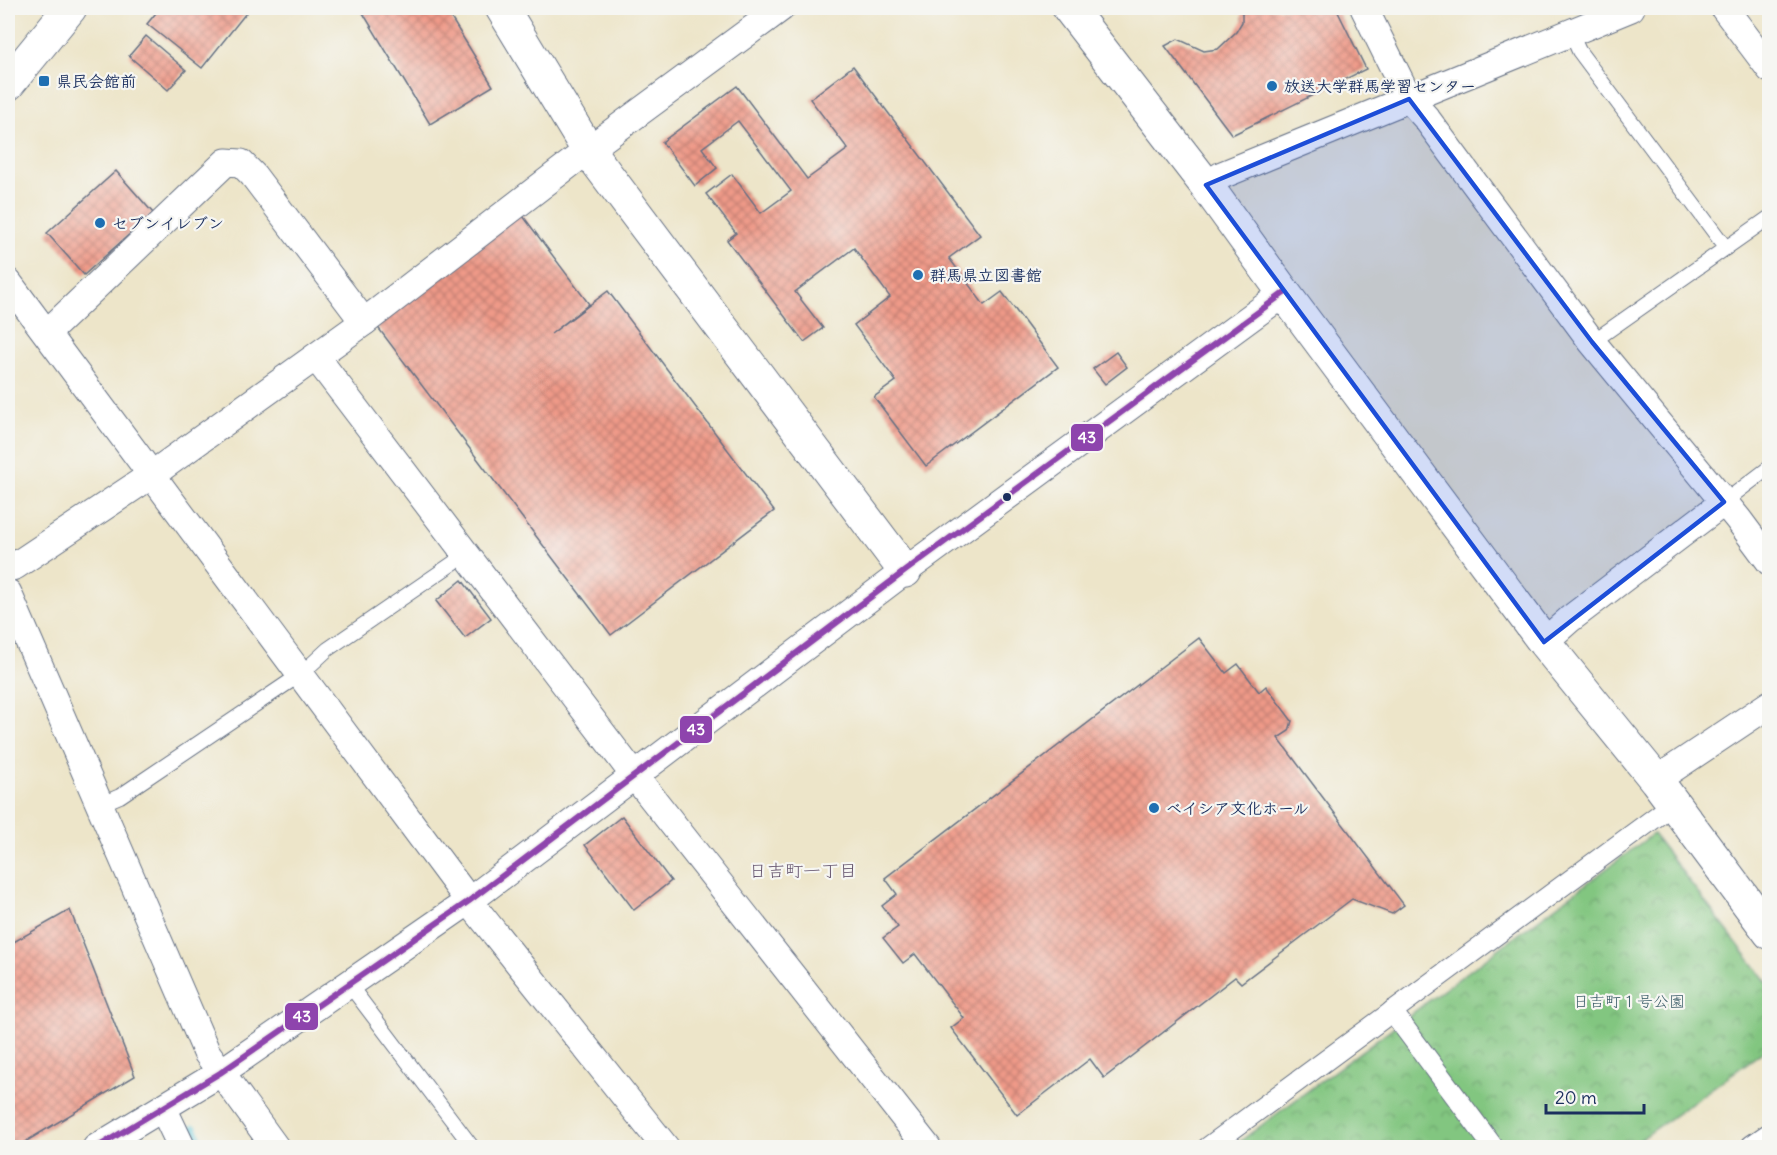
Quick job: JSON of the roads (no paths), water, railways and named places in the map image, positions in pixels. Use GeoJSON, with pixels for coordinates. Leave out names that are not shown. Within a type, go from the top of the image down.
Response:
{"type":"FeatureCollection","features":[{"type":"Feature","properties":{"kind":"street"},"geometry":{"type":"LineString","coordinates":[[8,84],[70,8]]}},
{"type":"Feature","properties":{"kind":"street"},"geometry":{"type":"LineString","coordinates":[[502,8],[588,150],[906,571]]}},
{"type":"Feature","properties":{"kind":"street"},"geometry":{"type":"LineString","coordinates":[[8,568],[15,566],[150,476],[316,357],[588,150],[781,8]]}},
{"type":"Feature","properties":{"kind":"street"},"geometry":{"type":"LineString","coordinates":[[1070,8],[1206,185],[1544,642],[1656,780],[1770,933]]}},
{"type":"Feature","properties":{"kind":"street"},"geometry":{"type":"LineString","coordinates":[[1364,8],[1409,99],[1426,118],[1592,342],[1724,502],[1770,562]]}},
{"type":"Feature","properties":{"kind":"street"},"geometry":{"type":"LineString","coordinates":[[1206,185],[1222,175],[1630,8]]}},
{"type":"Feature","properties":{"kind":"street"},"geometry":{"type":"LineString","coordinates":[[1724,8],[1770,69]]}},
{"type":"Feature","properties":{"kind":"street"},"geometry":{"type":"LineString","coordinates":[[47,333],[226,162],[241,163],[253,175],[364,322]]}},
{"type":"Feature","properties":{"kind":"street"},"geometry":{"type":"LineString","coordinates":[[8,282],[150,476],[470,901],[666,1148]]}},
{"type":"Feature","properties":{"kind":"street"},"geometry":{"type":"LineString","coordinates":[[96,1148],[220,1073],[470,901],[906,571],[1284,293]]}},
{"type":"Feature","properties":{"kind":"street"},"geometry":{"type":"LineString","coordinates":[[316,357],[634,775],[928,1148]]}},
{"type":"Feature","properties":{"kind":"street"},"geometry":{"type":"LineString","coordinates":[[1544,642],[1570,619],[1724,502]]}},
{"type":"Feature","properties":{"kind":"street"},"geometry":{"type":"LineString","coordinates":[[8,593],[207,1053],[276,1148]]}},
{"type":"Feature","properties":{"kind":"street"},"geometry":{"type":"LineString","coordinates":[[1656,780],[1770,704]]}},
{"type":"Feature","properties":{"kind":"street"},"geometry":{"type":"LineString","coordinates":[[1207,1148],[1660,814]]}},
{"type":"Feature","properties":{"kind":"street"},"geometry":{"type":"LineString","coordinates":[[1392,1011],[1494,1148]]}},
{"type":"Feature","properties":{"kind":"street"},"geometry":{"type":"LineString","coordinates":[[163,1108],[182,1148]]}},
{"type":"Feature","properties":{"kind":"street"},"geometry":{"type":"LineString","coordinates":[[1754,1148],[1770,1137]]}},
{"type":"Feature","properties":{"kind":"lane"},"geometry":{"type":"LineString","coordinates":[[1570,31],[1579,51],[1726,248]]}},
{"type":"Feature","properties":{"kind":"lane"},"geometry":{"type":"LineString","coordinates":[[1592,342],[1770,217]]}},
{"type":"Feature","properties":{"kind":"lane"},"geometry":{"type":"LineString","coordinates":[[1724,502],[1770,466]]}},
{"type":"Feature","properties":{"kind":"lane"},"geometry":{"type":"LineString","coordinates":[[99,805],[120,796],[301,674],[328,649],[465,555]]}},
{"type":"Feature","properties":{"kind":"lane"},"geometry":{"type":"LineString","coordinates":[[348,983],[473,1148]]}},
{"type":"Feature","properties":{"kind":"waterway"},"geometry":{"type":"LineString","coordinates":[[194,1129],[202,1148]]}},
{"type":"Feature","properties":{"kind":"place","name":"県民会館前"},"geometry":{"type":"Point","coordinates":[44,81]}},
{"type":"Feature","properties":{"kind":"place","name":"放送大学群馬学習センター"},"geometry":{"type":"Point","coordinates":[1272,86]}},
{"type":"Feature","properties":{"kind":"place","name":"セブンイレブン"},"geometry":{"type":"Point","coordinates":[100,223]}},
{"type":"Feature","properties":{"kind":"place","name":"群馬県立図書館"},"geometry":{"type":"Point","coordinates":[918,275]}},
{"type":"Feature","properties":{"kind":"place","name":"ベイシア文化ホール"},"geometry":{"type":"Point","coordinates":[1154,808]}},
{"type":"Feature","properties":{"kind":"district","name":"日吉町一丁目"},"geometry":{"type":"Point","coordinates":[803,871]}},
{"type":"Feature","properties":{"kind":"park label","name":"日吉町１号公園"},"geometry":{"type":"Point","coordinates":[1629,1001]}}]}
